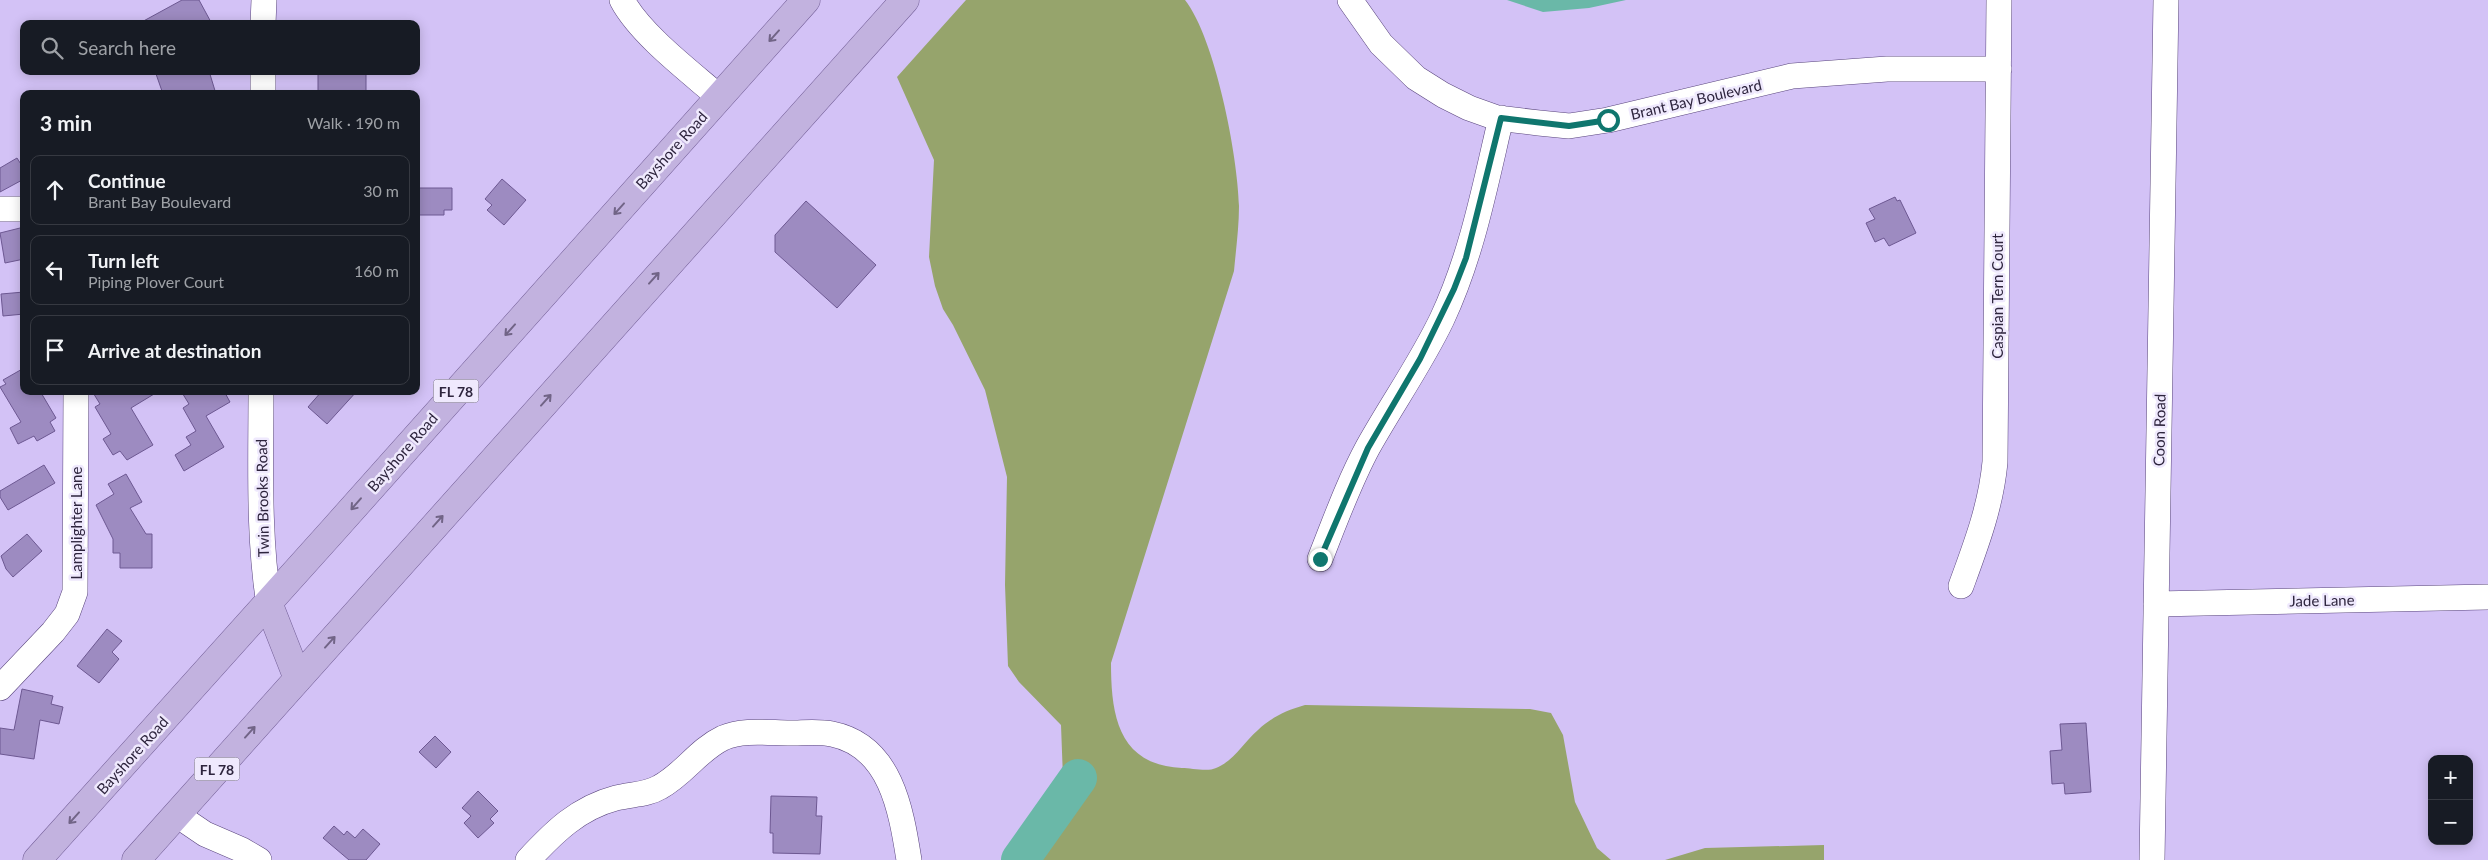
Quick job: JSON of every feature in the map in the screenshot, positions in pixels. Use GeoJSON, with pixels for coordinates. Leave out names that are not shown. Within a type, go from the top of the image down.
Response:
{"type":"FeatureCollection","features":[{"type":"Feature","properties":{"kind":"main road","name":"Bayshore Road"},"geometry":{"type":"LineString","coordinates":[[37,860],[269,605],[432,417],[806,0]]}},
{"type":"Feature","properties":{"kind":"main road","name":"FL 78"},"geometry":{"type":"LineString","coordinates":[[136,860],[905,0]]}},
{"type":"Feature","properties":{"kind":"main road"},"geometry":{"type":"LineString","coordinates":[[269,605],[298,679]]}},
{"type":"Feature","properties":{"kind":"street"},"geometry":{"type":"LineString","coordinates":[[263,20],[264,0]]}},
{"type":"Feature","properties":{"kind":"street"},"geometry":{"type":"LineString","coordinates":[[622,0],[628,12],[654,38],[719,97]]}},
{"type":"Feature","properties":{"kind":"street","name":"Brant Bay Boulevard"},"geometry":{"type":"LineString","coordinates":[[1350,0],[1381,44],[1416,78],[1452,100],[1501,118],[1569,126],[1608,120],[1792,76],[1888,69],[1999,69]]}},
{"type":"Feature","properties":{"kind":"street","name":"Caspian Tern Court"},"geometry":{"type":"LineString","coordinates":[[1961,586],[1985,522],[1995,462],[1999,0]]}},
{"type":"Feature","properties":{"kind":"street","name":"Coon Road"},"geometry":{"type":"LineString","coordinates":[[2152,860],[2166,0]]}},
{"type":"Feature","properties":{"kind":"street"},"geometry":{"type":"LineString","coordinates":[[263,75],[263,90]]}},
{"type":"Feature","properties":{"kind":"street"},"geometry":{"type":"LineString","coordinates":[[1320,559],[1364,455],[1420,359],[1454,289],[1466,258],[1501,118]]}},
{"type":"Feature","properties":{"kind":"street"},"geometry":{"type":"LineString","coordinates":[[0,209],[20,209]]}},
{"type":"Feature","properties":{"kind":"street","name":"Lamplighter Lane"},"geometry":{"type":"LineString","coordinates":[[0,688],[53,632],[67,614],[75,592],[76,395]]}},
{"type":"Feature","properties":{"kind":"street","name":"Twin Brooks Road"},"geometry":{"type":"LineString","coordinates":[[261,395],[260,517],[263,569],[269,605]]}},
{"type":"Feature","properties":{"kind":"street","name":"Jade Lane"},"geometry":{"type":"LineString","coordinates":[[2156,604],[2488,597]]}},
{"type":"Feature","properties":{"kind":"street"},"geometry":{"type":"LineString","coordinates":[[528,860],[554,832],[581,811],[601,802],[660,788],[705,748],[725,737],[747,733],[831,734],[857,743],[873,756],[888,776],[904,831],[909,860]]}},
{"type":"Feature","properties":{"kind":"street"},"geometry":{"type":"LineString","coordinates":[[176,815],[205,834],[242,850],[259,860]]}},
{"type":"Feature","properties":{"kind":"shaded area"},"geometry":{"type":"Polygon","coordinates":[[[966,0],[1185,0],[1196,18],[1206,41],[1223,98],[1238,184],[1239,214],[1234,271],[1111,663],[1113,701],[1117,718],[1122,734],[1131,747],[1144,758],[1161,765],[1209,770],[1228,761],[1263,725],[1286,712],[1305,705],[1530,709],[1551,713],[1563,735],[1575,802],[1597,848],[1611,860],[1037,860],[1062,831],[1064,805],[1061,725],[1019,682],[1008,666],[1005,585],[1007,477],[985,390],[953,325],[943,309],[935,286],[929,257],[934,160],[897,77],[966,0]]]}},
{"type":"Feature","properties":{"kind":"shaded area"},"geometry":{"type":"Polygon","coordinates":[[[1507,0],[1626,0],[1589,8],[1543,12],[1507,0]]]}},
{"type":"Feature","properties":{"kind":"shaded area"},"geometry":{"type":"Polygon","coordinates":[[[1824,845],[1824,860],[1665,860],[1705,848],[1824,845]]]}},
{"type":"Feature","properties":{"kind":"building"},"geometry":{"type":"Polygon","coordinates":[[[182,0],[199,0],[210,20],[145,20],[182,0]]]}},
{"type":"Feature","properties":{"kind":"building"},"geometry":{"type":"Polygon","coordinates":[[[156,75],[210,75],[215,90],[162,90],[156,75]]]}},
{"type":"Feature","properties":{"kind":"building"},"geometry":{"type":"Polygon","coordinates":[[[318,75],[366,75],[366,90],[318,90],[318,75]]]}},
{"type":"Feature","properties":{"kind":"building"},"geometry":{"type":"Polygon","coordinates":[[[17,158],[20,163],[20,181],[0,192],[0,168],[17,158]]]}},
{"type":"Feature","properties":{"kind":"building"},"geometry":{"type":"Polygon","coordinates":[[[502,179],[526,200],[504,225],[487,210],[492,205],[485,199],[502,179]]]}},
{"type":"Feature","properties":{"kind":"building"},"geometry":{"type":"Polygon","coordinates":[[[420,188],[452,188],[452,210],[444,210],[444,215],[420,215],[420,188]]]}},
{"type":"Feature","properties":{"kind":"building"},"geometry":{"type":"Polygon","coordinates":[[[1895,197],[1897,201],[1900,200],[1916,233],[1889,246],[1884,238],[1875,242],[1866,223],[1875,219],[1869,209],[1895,197]]]}},
{"type":"Feature","properties":{"kind":"building"},"geometry":{"type":"Polygon","coordinates":[[[806,201],[876,265],[837,308],[775,252],[775,235],[806,201]]]}},
{"type":"Feature","properties":{"kind":"building"},"geometry":{"type":"Polygon","coordinates":[[[20,228],[20,260],[5,263],[0,233],[20,228]]]}},
{"type":"Feature","properties":{"kind":"building"},"geometry":{"type":"Polygon","coordinates":[[[20,292],[20,314],[3,316],[1,294],[20,292]]]}},
{"type":"Feature","properties":{"kind":"building"},"geometry":{"type":"Polygon","coordinates":[[[20,370],[20,395],[42,395],[56,418],[50,422],[55,431],[37,441],[34,436],[18,444],[10,428],[21,422],[0,387],[6,384],[3,380],[20,370]]]}},
{"type":"Feature","properties":{"kind":"building"},"geometry":{"type":"Polygon","coordinates":[[[94,395],[152,395],[131,408],[153,445],[127,460],[120,451],[113,455],[103,439],[111,434],[95,407],[100,404],[94,395]]]}},
{"type":"Feature","properties":{"kind":"building"},"geometry":{"type":"Polygon","coordinates":[[[183,395],[226,395],[230,402],[206,416],[224,447],[184,471],[175,455],[191,445],[186,437],[196,431],[183,408],[189,404],[183,395]]]}},
{"type":"Feature","properties":{"kind":"building"},"geometry":{"type":"Polygon","coordinates":[[[318,395],[353,395],[327,424],[308,407],[318,395]]]}},
{"type":"Feature","properties":{"kind":"building"},"geometry":{"type":"Polygon","coordinates":[[[44,465],[55,483],[8,510],[0,497],[0,491],[44,465]]]}},
{"type":"Feature","properties":{"kind":"building"},"geometry":{"type":"Polygon","coordinates":[[[126,474],[142,502],[130,508],[146,534],[152,534],[152,568],[120,568],[120,553],[113,553],[113,539],[96,505],[114,494],[108,484],[126,474]]]}},
{"type":"Feature","properties":{"kind":"building"},"geometry":{"type":"Polygon","coordinates":[[[27,534],[42,551],[13,577],[6,569],[1,556],[27,534]]]}},
{"type":"Feature","properties":{"kind":"building"},"geometry":{"type":"Polygon","coordinates":[[[107,629],[122,641],[112,652],[119,659],[99,683],[77,666],[107,629]]]}},
{"type":"Feature","properties":{"kind":"building"},"geometry":{"type":"Polygon","coordinates":[[[22,689],[53,696],[51,704],[63,707],[59,724],[40,720],[34,759],[0,754],[0,728],[14,730],[22,689]]]}},
{"type":"Feature","properties":{"kind":"building"},"geometry":{"type":"Polygon","coordinates":[[[2086,723],[2091,792],[2065,794],[2064,783],[2052,784],[2050,751],[2062,750],[2060,724],[2086,723]]]}},
{"type":"Feature","properties":{"kind":"building"},"geometry":{"type":"Polygon","coordinates":[[[435,736],[451,752],[436,768],[419,752],[435,736]]]}},
{"type":"Feature","properties":{"kind":"building"},"geometry":{"type":"Polygon","coordinates":[[[478,791],[498,811],[490,819],[494,823],[478,838],[464,823],[471,816],[462,808],[478,791]]]}},
{"type":"Feature","properties":{"kind":"building"},"geometry":{"type":"Polygon","coordinates":[[[771,796],[817,797],[816,816],[822,816],[820,854],[773,853],[773,833],[770,833],[771,796]]]}},
{"type":"Feature","properties":{"kind":"building"},"geometry":{"type":"Polygon","coordinates":[[[334,826],[344,835],[347,831],[355,838],[363,829],[380,844],[366,860],[349,860],[323,838],[334,826]]]}},
{"type":"Feature","properties":{"kind":"waterway"},"geometry":{"type":"LineString","coordinates":[[1020,860],[1078,778]]}},
{"type":"Feature","properties":{"kind":"route"},"geometry":{"type":"LineString","coordinates":[[1320,559],[1354,476],[1442,318],[1454,289],[1475,227],[1501,118],[1569,126],[1608,120]]}}]}
